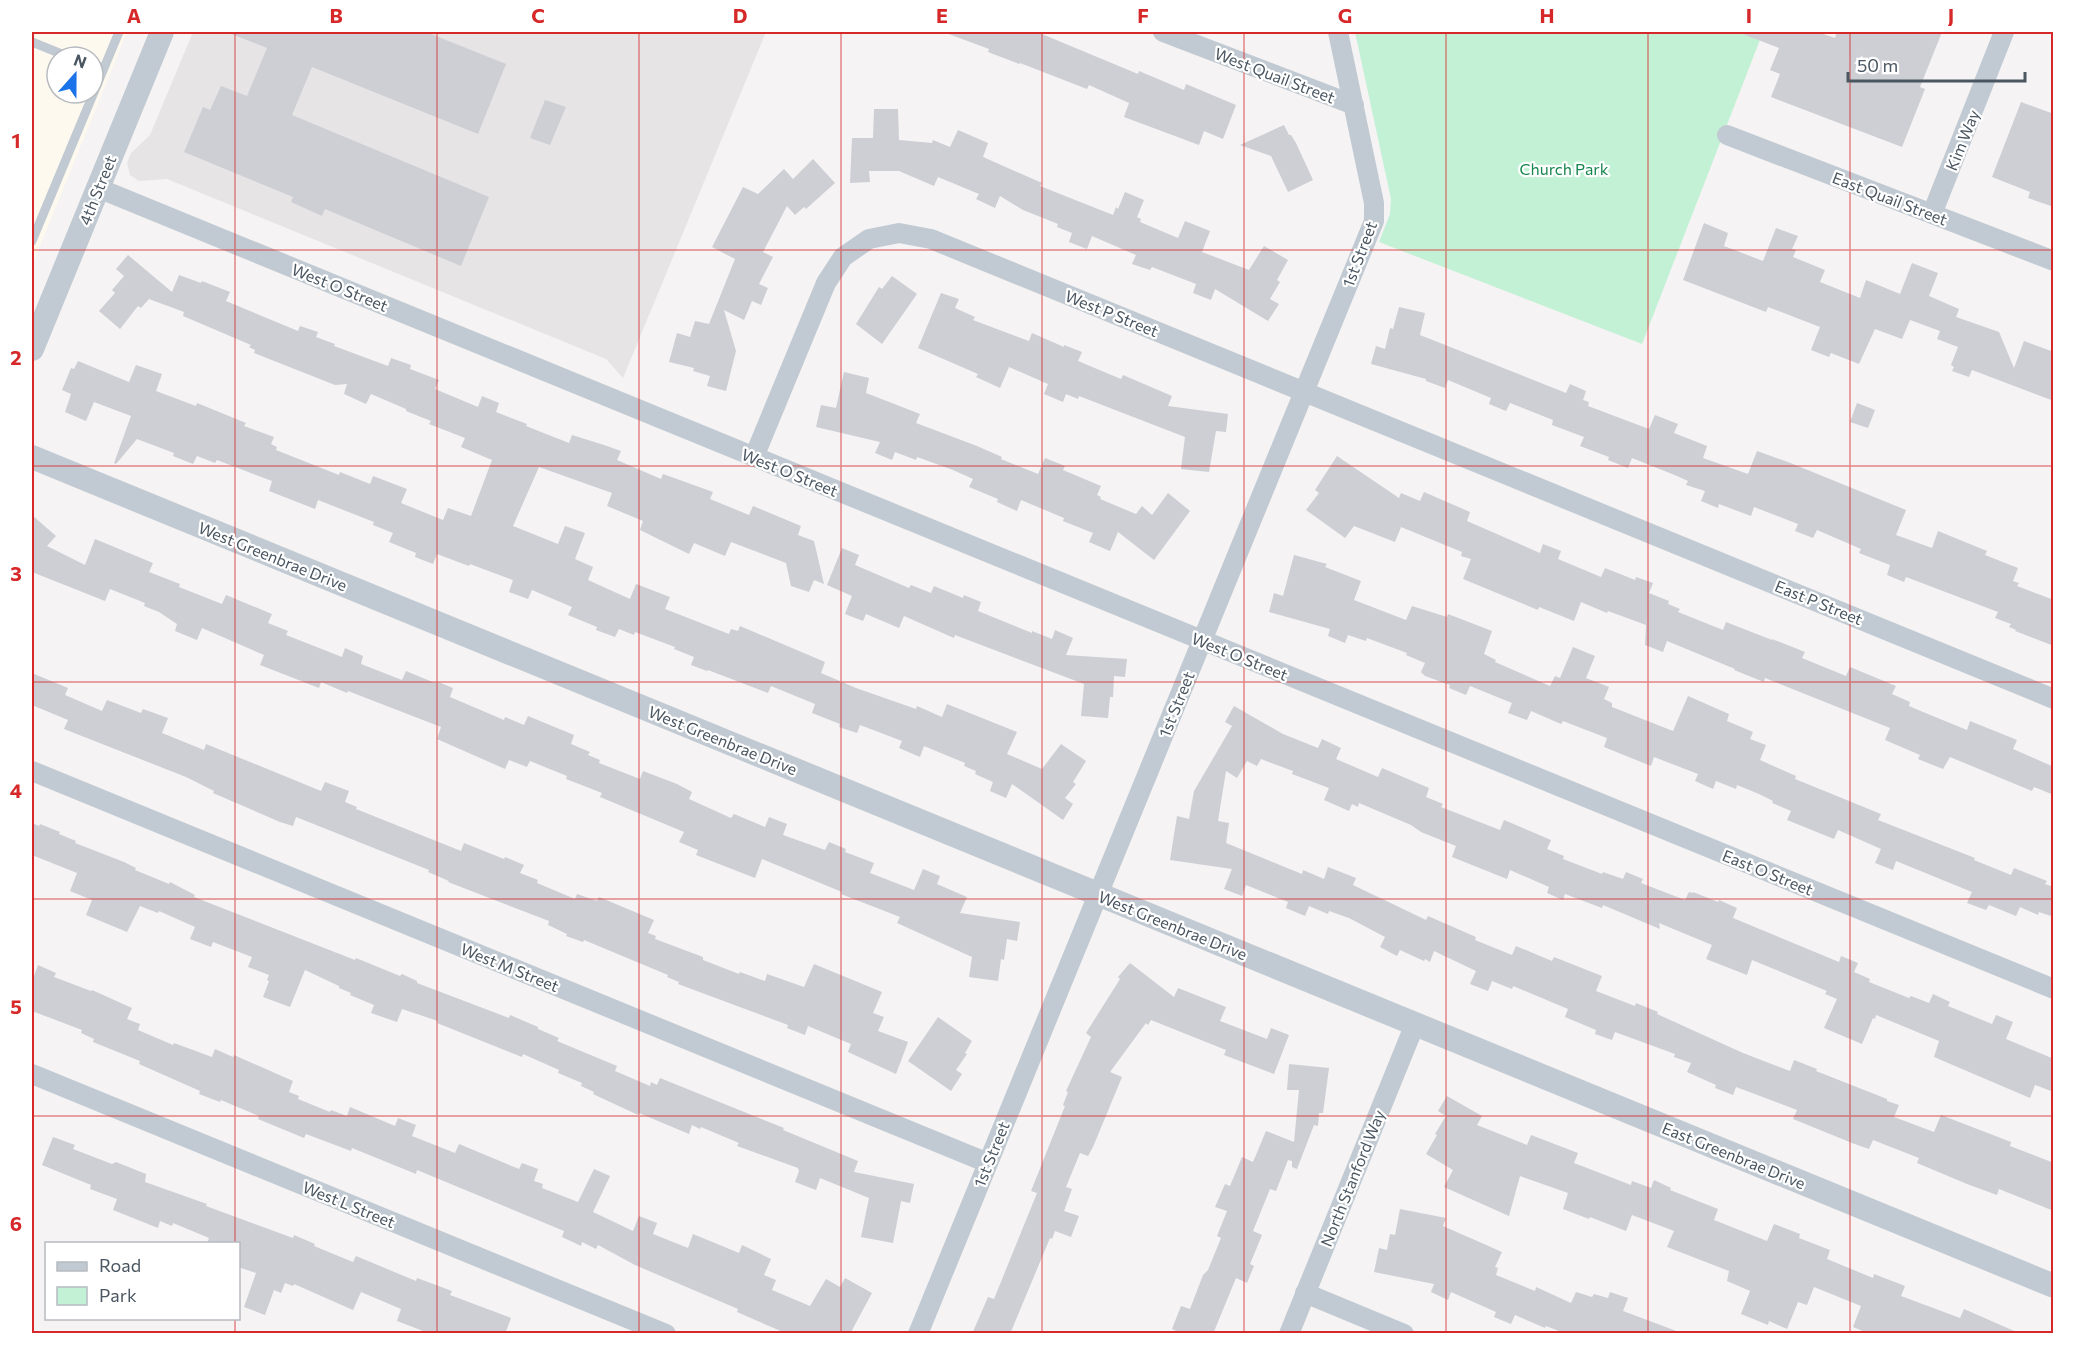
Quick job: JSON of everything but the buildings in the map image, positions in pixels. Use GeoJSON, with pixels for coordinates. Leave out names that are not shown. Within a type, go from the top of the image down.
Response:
{"type":"FeatureCollection","features":[{"type":"Feature","properties":{"kind":"street","name":"4th Street"},"geometry":{"type":"LineString","coordinates":[[32,349],[162,32]]}},
{"type":"Feature","properties":{"kind":"street","name":"West Quail Street"},"geometry":{"type":"LineString","coordinates":[[1163,32],[1354,105]]}},
{"type":"Feature","properties":{"kind":"street","name":"1st Street"},"geometry":{"type":"LineString","coordinates":[[918,1334],[1374,221],[1374,203],[1338,32]]}},
{"type":"Feature","properties":{"kind":"street","name":"Kim Way"},"geometry":{"type":"LineString","coordinates":[[1932,214],[2004,32]]}},
{"type":"Feature","properties":{"kind":"street","name":"East Quail Street"},"geometry":{"type":"LineString","coordinates":[[1727,135],[2054,261]]}},
{"type":"Feature","properties":{"kind":"street","name":"West O Street"},"geometry":{"type":"LineString","coordinates":[[98,188],[1482,756]]}},
{"type":"Feature","properties":{"kind":"street","name":"West P Street"},"geometry":{"type":"LineString","coordinates":[[754,457],[826,283],[843,257],[869,239],[899,232],[931,239],[1584,506]]}},
{"type":"Feature","properties":{"kind":"street","name":"West Greenbrae Drive"},"geometry":{"type":"LineString","coordinates":[[32,457],[1415,1024]]}},
{"type":"Feature","properties":{"kind":"street","name":"East P Street"},"geometry":{"type":"LineString","coordinates":[[1584,506],[2054,699]]}},
{"type":"Feature","properties":{"kind":"street","name":"East O Street"},"geometry":{"type":"LineString","coordinates":[[1482,756],[2054,989]]}},
{"type":"Feature","properties":{"kind":"street","name":"West M Street"},"geometry":{"type":"LineString","coordinates":[[32,771],[988,1163]]}},
{"type":"Feature","properties":{"kind":"street","name":"East Greenbrae Drive"},"geometry":{"type":"LineString","coordinates":[[1415,1024],[2054,1286]]}},
{"type":"Feature","properties":{"kind":"street","name":"North Stanford Way"},"geometry":{"type":"LineString","coordinates":[[1289,1334],[1415,1024]]}},
{"type":"Feature","properties":{"kind":"street","name":"West L Street"},"geometry":{"type":"LineString","coordinates":[[32,1074],[666,1334]]}},
{"type":"Feature","properties":{"kind":"street"},"geometry":{"type":"LineString","coordinates":[[1305,1293],[1404,1334]]}},
{"type":"Feature","properties":{"kind":"lane"},"geometry":{"type":"LineString","coordinates":[[105,66],[119,32]]}},
{"type":"Feature","properties":{"kind":"lane"},"geometry":{"type":"LineString","coordinates":[[32,241],[89,105]]}},
{"type":"Feature","properties":{"kind":"shaded area"},"geometry":{"type":"Polygon","coordinates":[[[32,32],[127,32],[105,86],[105,45],[45,45],[45,105],[97,105],[32,266],[32,32]]]}},
{"type":"Feature","properties":{"kind":"shaded area"},"geometry":{"type":"Polygon","coordinates":[[[193,32],[766,32],[623,378],[606,359],[167,179],[139,181],[130,175],[127,163],[131,153],[150,135],[193,32]]]}},
{"type":"Feature","properties":{"kind":"green space","name":"Church Park"},"geometry":{"type":"Polygon","coordinates":[[[1355,32],[1763,32],[1642,344],[1379,242],[1390,214],[1391,199],[1355,32]]]}}]}
